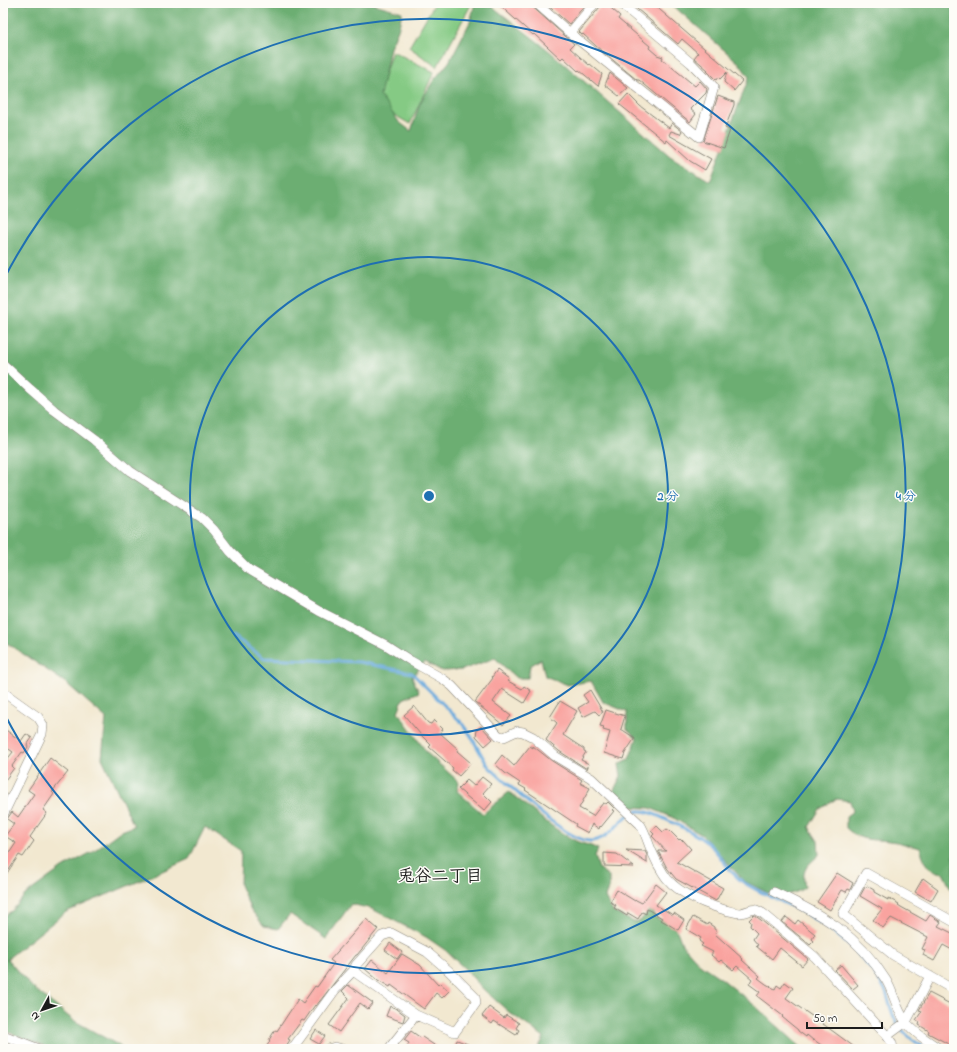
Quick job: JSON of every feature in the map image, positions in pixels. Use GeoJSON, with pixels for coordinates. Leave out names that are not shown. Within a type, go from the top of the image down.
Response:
{"type":"FeatureCollection","features":[{"type":"Feature","properties":{"kind":"street"},"geometry":{"type":"LineString","coordinates":[[536,3],[570,33],[699,137],[714,87],[691,63],[620,3]]}},
{"type":"Feature","properties":{"kind":"street"},"geometry":{"type":"LineString","coordinates":[[570,33],[595,3]]}},
{"type":"Feature","properties":{"kind":"street"},"geometry":{"type":"LineString","coordinates":[[3,364],[49,406],[94,440],[130,471],[202,518],[214,530],[230,551],[248,569],[319,611],[386,645],[411,662],[443,679],[452,686],[499,736],[504,737],[516,732],[523,732],[533,737],[555,756],[591,778],[634,818],[644,830],[648,843],[663,875],[678,888],[711,905],[735,913],[750,909],[757,909],[765,914],[815,957],[891,1034],[893,1049]]}},
{"type":"Feature","properties":{"kind":"street"},"geometry":{"type":"LineString","coordinates":[[3,692],[38,717],[43,724],[42,734],[3,815]]}},
{"type":"Feature","properties":{"kind":"street"},"geometry":{"type":"LineString","coordinates":[[954,922],[866,873],[843,914],[893,955],[954,990]]}},
{"type":"Feature","properties":{"kind":"street"},"geometry":{"type":"LineString","coordinates":[[774,892],[813,910],[830,921],[851,938],[867,954],[887,982],[897,1008],[905,1023],[920,1036],[940,1049]]}},
{"type":"Feature","properties":{"kind":"street"},"geometry":{"type":"LineString","coordinates":[[292,1049],[335,990],[354,971],[356,965],[382,936],[391,933],[427,952],[475,997],[476,1003],[455,1032],[416,1015],[354,971]]}},
{"type":"Feature","properties":{"kind":"street"},"geometry":{"type":"LineString","coordinates":[[891,1034],[905,1023],[930,976]]}},
{"type":"Feature","properties":{"kind":"street"},"geometry":{"type":"LineString","coordinates":[[390,1049],[416,1015]]}},
{"type":"Feature","properties":{"kind":"street"},"geometry":{"type":"LineString","coordinates":[[3,1035],[39,1049]]}},
{"type":"Feature","properties":{"kind":"street"},"geometry":{"type":"LineString","coordinates":[[328,1049],[335,1047],[342,1049]]}},
{"type":"Feature","properties":{"kind":"green space"},"geometry":{"type":"Polygon","coordinates":[[[3,3],[371,3],[402,12],[399,27],[390,48],[380,96],[399,122],[411,131],[420,103],[433,81],[449,62],[470,22],[475,3],[489,4],[547,49],[670,156],[710,181],[749,77],[739,63],[670,3],[954,3],[954,890],[951,889],[943,873],[933,870],[927,865],[920,848],[894,842],[866,839],[851,832],[846,828],[846,816],[853,811],[850,801],[836,799],[820,809],[809,827],[818,841],[819,855],[806,868],[804,876],[805,887],[799,891],[778,898],[744,881],[702,835],[672,817],[650,808],[630,807],[613,792],[621,776],[619,764],[629,759],[637,738],[627,729],[627,712],[603,702],[591,681],[568,685],[545,676],[541,659],[530,666],[528,678],[516,678],[495,658],[462,670],[442,671],[425,662],[412,677],[419,692],[403,699],[398,712],[428,754],[459,782],[457,791],[483,814],[509,792],[564,834],[575,841],[598,849],[595,856],[599,869],[609,876],[609,887],[605,897],[613,912],[634,922],[640,921],[650,909],[656,918],[670,924],[677,931],[682,944],[701,965],[722,979],[754,1005],[803,1049],[538,1049],[544,1037],[510,1013],[483,989],[445,950],[426,937],[372,909],[351,904],[326,939],[290,914],[278,929],[264,926],[251,910],[240,885],[241,851],[205,827],[189,859],[66,912],[7,959],[32,987],[73,1020],[123,1049],[52,1049],[3,1030],[3,917],[13,910],[25,895],[62,868],[92,852],[119,832],[134,826],[102,758],[106,718],[66,683],[7,643],[3,648],[3,3]]]}},
{"type":"Feature","properties":{"kind":"green space"},"geometry":{"type":"Polygon","coordinates":[[[435,3],[472,3],[437,67],[409,47],[435,3]]]}},
{"type":"Feature","properties":{"kind":"green space"},"geometry":{"type":"Polygon","coordinates":[[[392,51],[434,72],[410,124],[375,104],[392,51]]]}},
{"type":"Feature","properties":{"kind":"building"},"geometry":{"type":"Polygon","coordinates":[[[497,3],[528,3],[574,44],[570,48],[589,65],[590,64],[602,74],[598,86],[579,70],[578,71],[563,57],[561,59],[497,3]]]}},
{"type":"Feature","properties":{"kind":"building"},"geometry":{"type":"Polygon","coordinates":[[[545,3],[587,3],[569,24],[545,3]]]}},
{"type":"Feature","properties":{"kind":"building"},"geometry":{"type":"Polygon","coordinates":[[[601,3],[605,3],[620,16],[618,19],[650,46],[649,48],[657,55],[663,57],[662,59],[695,86],[700,81],[707,89],[706,93],[690,109],[696,114],[690,122],[579,32],[600,7],[601,3]]]}},
{"type":"Feature","properties":{"kind":"building"},"geometry":{"type":"Polygon","coordinates":[[[630,3],[652,3],[742,81],[734,91],[724,82],[727,72],[720,79],[718,77],[716,80],[707,71],[708,70],[694,58],[698,53],[682,39],[678,44],[630,3]]]}},
{"type":"Feature","properties":{"kind":"building"},"geometry":{"type":"Polygon","coordinates":[[[610,73],[628,88],[619,96],[605,85],[610,73]]]}},
{"type":"Feature","properties":{"kind":"building"},"geometry":{"type":"Polygon","coordinates":[[[628,94],[640,106],[669,128],[672,123],[682,131],[680,134],[671,131],[669,135],[711,159],[705,170],[690,161],[667,140],[666,142],[619,104],[628,94]]]}},
{"type":"Feature","properties":{"kind":"building"},"geometry":{"type":"Polygon","coordinates":[[[718,96],[734,102],[725,128],[730,130],[724,148],[703,141],[718,96]]]}},
{"type":"Feature","properties":{"kind":"building"},"geometry":{"type":"Polygon","coordinates":[[[497,670],[509,679],[508,681],[522,689],[524,686],[531,691],[524,703],[502,689],[493,702],[511,716],[503,725],[475,702],[493,678],[492,677],[497,670]]]}},
{"type":"Feature","properties":{"kind":"building"},"geometry":{"type":"Polygon","coordinates":[[[590,690],[603,712],[599,715],[595,711],[583,717],[578,708],[588,702],[583,695],[590,690]]]}},
{"type":"Feature","properties":{"kind":"building"},"geometry":{"type":"Polygon","coordinates":[[[560,701],[577,711],[563,735],[584,749],[586,752],[581,760],[589,764],[587,769],[559,751],[546,740],[557,723],[550,717],[560,701]]]}},
{"type":"Feature","properties":{"kind":"building"},"geometry":{"type":"Polygon","coordinates":[[[414,706],[428,723],[431,724],[434,720],[443,729],[440,733],[471,763],[459,776],[452,770],[453,768],[429,747],[431,745],[404,715],[414,706]]]}},
{"type":"Feature","properties":{"kind":"building"},"geometry":{"type":"Polygon","coordinates":[[[606,710],[625,716],[621,729],[635,738],[625,753],[623,759],[604,753],[610,732],[603,730],[604,727],[600,726],[606,710]]]}},
{"type":"Feature","properties":{"kind":"building"},"geometry":{"type":"Polygon","coordinates":[[[481,726],[493,739],[485,746],[476,736],[477,730],[481,726]]]}},
{"type":"Feature","properties":{"kind":"building"},"geometry":{"type":"Polygon","coordinates":[[[3,728],[21,741],[26,734],[32,738],[24,753],[22,752],[12,766],[14,768],[3,783],[3,760],[5,762],[13,752],[3,745],[3,728]]]}},
{"type":"Feature","properties":{"kind":"building"},"geometry":{"type":"Polygon","coordinates":[[[530,746],[533,748],[533,746],[552,761],[582,780],[580,783],[590,788],[579,808],[593,816],[603,803],[606,804],[608,802],[614,808],[612,810],[614,811],[599,829],[592,824],[588,833],[575,826],[576,824],[525,790],[526,789],[519,785],[520,783],[495,764],[502,755],[514,766],[530,746]]]}},
{"type":"Feature","properties":{"kind":"building"},"geometry":{"type":"Polygon","coordinates":[[[50,758],[68,772],[52,792],[54,794],[43,810],[47,813],[30,837],[34,841],[23,857],[19,855],[3,879],[3,852],[8,855],[16,843],[5,836],[14,824],[7,819],[12,812],[18,817],[34,794],[28,790],[50,758]]]}},
{"type":"Feature","properties":{"kind":"building"},"geometry":{"type":"Polygon","coordinates":[[[482,777],[491,784],[483,793],[492,802],[484,811],[458,789],[467,780],[474,786],[482,777]]]}},
{"type":"Feature","properties":{"kind":"building"},"geometry":{"type":"Polygon","coordinates":[[[657,826],[663,832],[667,829],[670,831],[679,840],[683,840],[691,849],[677,862],[723,888],[716,901],[676,879],[667,868],[658,851],[666,851],[652,836],[654,834],[651,831],[657,826]]]}},
{"type":"Feature","properties":{"kind":"building"},"geometry":{"type":"Polygon","coordinates":[[[626,850],[645,851],[647,855],[647,863],[626,850]]]}},
{"type":"Feature","properties":{"kind":"building"},"geometry":{"type":"Polygon","coordinates":[[[604,853],[617,854],[634,867],[604,866],[604,853]]]}},
{"type":"Feature","properties":{"kind":"building"},"geometry":{"type":"Polygon","coordinates":[[[837,873],[853,883],[850,890],[848,889],[846,892],[842,890],[830,910],[817,902],[837,873]]]}},
{"type":"Feature","properties":{"kind":"building"},"geometry":{"type":"Polygon","coordinates":[[[923,878],[938,889],[931,901],[915,892],[923,878]]]}},
{"type":"Feature","properties":{"kind":"building"},"geometry":{"type":"Polygon","coordinates":[[[656,884],[666,892],[656,905],[673,915],[674,913],[684,920],[678,930],[661,920],[662,918],[647,909],[646,914],[642,912],[638,919],[628,913],[627,916],[614,908],[616,905],[610,902],[617,890],[635,901],[636,900],[642,903],[656,884]]]}},
{"type":"Feature","properties":{"kind":"building"},"geometry":{"type":"Polygon","coordinates":[[[867,886],[874,890],[874,892],[899,904],[898,905],[901,907],[926,921],[930,915],[941,922],[938,926],[954,934],[954,951],[943,945],[934,961],[923,955],[925,950],[922,949],[928,937],[891,918],[883,928],[873,920],[882,909],[860,896],[867,886]]]}},
{"type":"Feature","properties":{"kind":"building"},"geometry":{"type":"Polygon","coordinates":[[[754,915],[808,959],[802,966],[780,948],[772,959],[756,946],[758,945],[753,939],[757,933],[750,926],[751,922],[749,920],[754,915]]]}},
{"type":"Feature","properties":{"kind":"building"},"geometry":{"type":"Polygon","coordinates":[[[693,917],[707,925],[708,923],[714,927],[717,931],[715,934],[743,959],[742,960],[760,976],[758,978],[766,984],[775,989],[777,985],[781,988],[785,982],[793,988],[786,998],[857,1049],[827,1049],[807,1035],[806,1037],[798,1031],[782,1017],[783,1016],[757,996],[760,992],[749,984],[752,979],[737,966],[733,970],[721,960],[719,962],[711,955],[713,952],[701,946],[703,944],[699,941],[701,938],[686,929],[693,917]]]}},
{"type":"Feature","properties":{"kind":"building"},"geometry":{"type":"Polygon","coordinates":[[[786,917],[795,924],[798,920],[815,934],[812,939],[814,941],[810,945],[782,922],[786,917]]]}},
{"type":"Feature","properties":{"kind":"building"},"geometry":{"type":"Polygon","coordinates":[[[366,919],[378,929],[316,1006],[315,1005],[304,1021],[302,1020],[288,1039],[290,1040],[284,1049],[265,1049],[275,1030],[277,1031],[298,999],[303,1003],[315,986],[317,987],[334,963],[330,960],[366,919]]]}},
{"type":"Feature","properties":{"kind":"building"},"geometry":{"type":"Polygon","coordinates":[[[390,943],[402,952],[397,959],[385,950],[390,943]]]}},
{"type":"Feature","properties":{"kind":"building"},"geometry":{"type":"Polygon","coordinates":[[[402,954],[420,965],[438,985],[440,983],[449,991],[442,998],[436,993],[424,1009],[391,985],[390,987],[378,980],[365,969],[372,960],[388,973],[402,954]]]}},
{"type":"Feature","properties":{"kind":"building"},"geometry":{"type":"Polygon","coordinates":[[[841,965],[858,985],[853,989],[835,970],[841,965]]]}},
{"type":"Feature","properties":{"kind":"building"},"geometry":{"type":"Polygon","coordinates":[[[348,985],[373,1003],[368,1009],[360,1003],[339,1032],[329,1025],[349,998],[342,991],[348,985]]]}},
{"type":"Feature","properties":{"kind":"building"},"geometry":{"type":"Polygon","coordinates":[[[929,993],[954,1006],[954,1047],[928,1033],[929,1031],[919,1025],[920,1022],[916,1020],[922,1011],[919,1010],[929,993]]]}},
{"type":"Feature","properties":{"kind":"building"},"geometry":{"type":"Polygon","coordinates":[[[390,1006],[405,1015],[403,1022],[386,1016],[390,1006]]]}},
{"type":"Feature","properties":{"kind":"building"},"geometry":{"type":"Polygon","coordinates":[[[489,1007],[504,1018],[506,1015],[519,1023],[516,1028],[519,1030],[516,1035],[494,1021],[492,1024],[482,1016],[489,1007]]]}},
{"type":"Feature","properties":{"kind":"building"},"geometry":{"type":"Polygon","coordinates":[[[316,1030],[325,1036],[319,1044],[310,1039],[316,1030]]]}},
{"type":"Feature","properties":{"kind":"building"},"geometry":{"type":"Polygon","coordinates":[[[411,1031],[440,1049],[406,1049],[409,1043],[404,1040],[411,1031]]]}},
{"type":"Feature","properties":{"kind":"building"},"geometry":{"type":"Polygon","coordinates":[[[457,1040],[478,1048],[478,1049],[453,1049],[457,1040]]]}},
{"type":"Feature","properties":{"kind":"waterway"},"geometry":{"type":"LineString","coordinates":[[233,636],[264,658],[359,662],[412,673],[461,722],[489,767],[553,823],[581,839],[591,841],[606,836],[629,815],[641,811],[655,814],[681,826],[713,848],[730,870],[743,882],[812,917],[850,946],[880,980],[886,993],[893,1016],[898,1024],[913,1040],[927,1049]]}},
{"type":"Feature","properties":{"kind":"district","name":"兎谷二丁目"},"geometry":{"type":"Point","coordinates":[440,875]}}]}
